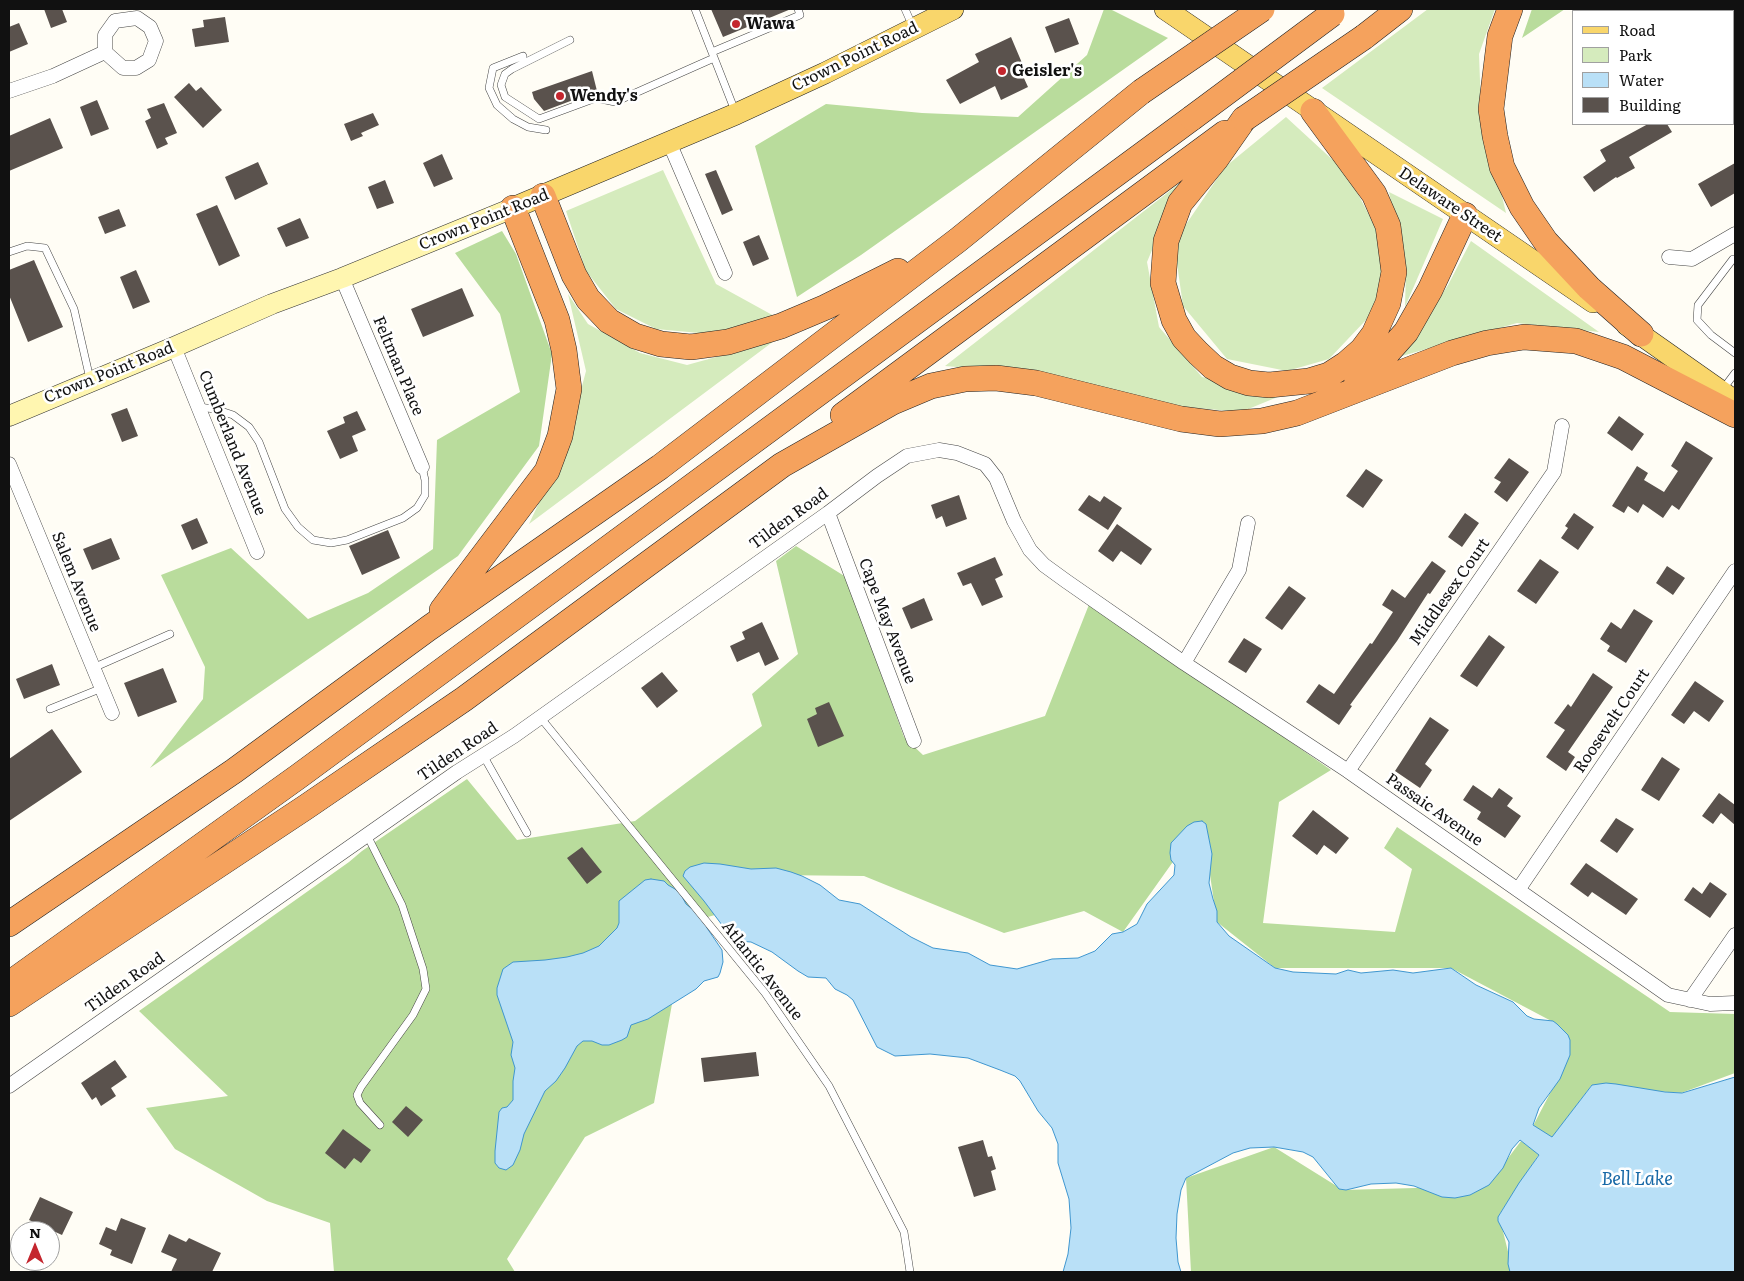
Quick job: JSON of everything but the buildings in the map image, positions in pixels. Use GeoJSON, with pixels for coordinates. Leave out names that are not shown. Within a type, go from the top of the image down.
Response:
{"type":"FeatureCollection","features":[{"type":"Feature","properties":{"kind":"highway"},"geometry":{"type":"LineString","coordinates":[[9,924],[234,771],[429,628],[660,467],[958,240],[1141,92],[1262,9]]}},
{"type":"Feature","properties":{"kind":"highway"},"geometry":{"type":"LineString","coordinates":[[9,1004],[306,807],[464,699],[796,456],[838,419],[883,385],[1244,119],[1364,37],[1400,9]]}},
{"type":"Feature","properties":{"kind":"highway"},"geometry":{"type":"LineString","coordinates":[[1510,9],[1500,36],[1491,110],[1502,167],[1522,207],[1546,242],[1588,288],[1641,334]]}},
{"type":"Feature","properties":{"kind":"highway"},"geometry":{"type":"LineString","coordinates":[[9,984],[300,776],[1336,11]]}},
{"type":"Feature","properties":{"kind":"highway"},"geometry":{"type":"LineString","coordinates":[[1244,119],[1216,159],[1180,204],[1166,240],[1163,283],[1174,320],[1184,338],[1198,354],[1213,367],[1230,377],[1249,383],[1269,385],[1310,380],[1328,374],[1346,364],[1362,350],[1374,334],[1388,303],[1394,272],[1388,226],[1374,194],[1313,111]]}},
{"type":"Feature","properties":{"kind":"highway"},"geometry":{"type":"LineString","coordinates":[[543,196],[574,276],[588,299],[609,321],[635,336],[661,344],[691,347],[728,342],[781,326],[826,307],[958,240]]}},
{"type":"Feature","properties":{"kind":"highway"},"geometry":{"type":"LineString","coordinates":[[429,628],[547,471],[560,436],[569,389],[564,350],[557,320],[513,208]]}},
{"type":"Feature","properties":{"kind":"highway"},"geometry":{"type":"LineString","coordinates":[[1347,393],[1374,368],[1406,332],[1430,290],[1465,215]]}},
{"type":"Feature","properties":{"kind":"highway"},"geometry":{"type":"LineString","coordinates":[[796,456],[893,402],[932,386],[966,379],[996,378],[1036,383],[1181,419],[1220,424],[1262,421],[1288,415],[1452,354],[1487,343],[1524,337],[1576,341],[1623,357],[1735,415]]}},
{"type":"Feature","properties":{"kind":"main road","name":"Crown Point Road"},"geometry":{"type":"LineString","coordinates":[[9,416],[174,348],[272,304],[342,278],[543,196],[736,114],[825,73],[953,9]]}},
{"type":"Feature","properties":{"kind":"main road","name":"Delaware Street"},"geometry":{"type":"LineString","coordinates":[[1150,9],[1173,15],[1641,334],[1728,396]]}},
{"type":"Feature","properties":{"kind":"street"},"geometry":{"type":"LineString","coordinates":[[9,91],[53,76],[105,52]]}},
{"type":"Feature","properties":{"kind":"street"},"geometry":{"type":"LineString","coordinates":[[669,142],[724,273]]}},
{"type":"Feature","properties":{"kind":"street"},"geometry":{"type":"LineString","coordinates":[[1669,257],[1692,259],[1735,234]]}},
{"type":"Feature","properties":{"kind":"street","name":"Feltman Place"},"geometry":{"type":"LineString","coordinates":[[342,278],[422,467]]}},
{"type":"Feature","properties":{"kind":"street","name":"Cumberland Avenue"},"geometry":{"type":"LineString","coordinates":[[174,348],[257,552]]}},
{"type":"Feature","properties":{"kind":"street","name":"Middlesex Court"},"geometry":{"type":"LineString","coordinates":[[1348,771],[1554,472],[1562,426]]}},
{"type":"Feature","properties":{"kind":"street","name":"Tilden Road"},"geometry":{"type":"LineString","coordinates":[[9,1086],[482,755],[514,736],[907,456],[939,450],[957,453],[985,464],[996,478],[1014,521],[1030,550],[1044,566],[1094,600]]}},
{"type":"Feature","properties":{"kind":"street","name":"Salem Avenue"},"geometry":{"type":"LineString","coordinates":[[9,464],[112,713]]}},
{"type":"Feature","properties":{"kind":"street","name":"Cape May Avenue"},"geometry":{"type":"LineString","coordinates":[[828,514],[914,741]]}},
{"type":"Feature","properties":{"kind":"street"},"geometry":{"type":"LineString","coordinates":[[1184,663],[1239,570],[1248,524]]}},
{"type":"Feature","properties":{"kind":"street","name":"Roosevelt Court"},"geometry":{"type":"LineString","coordinates":[[1518,890],[1735,571]]}},
{"type":"Feature","properties":{"kind":"street","name":"Passaic Avenue"},"geometry":{"type":"LineString","coordinates":[[1094,600],[1184,663],[1348,771],[1668,995],[1710,1004],[1735,1003]]}},
{"type":"Feature","properties":{"kind":"street"},"geometry":{"type":"LineString","coordinates":[[1690,1000],[1735,935]]}},
{"type":"Feature","properties":{"kind":"lane"},"geometry":{"type":"LineString","coordinates":[[695,9],[736,114]]}},
{"type":"Feature","properties":{"kind":"lane"},"geometry":{"type":"LineString","coordinates":[[570,40],[505,74],[501,85],[505,97],[539,119],[596,98],[615,102],[800,15],[798,9]]}},
{"type":"Feature","properties":{"kind":"lane"},"geometry":{"type":"LineString","coordinates":[[905,9],[913,29]]}},
{"type":"Feature","properties":{"kind":"lane"},"geometry":{"type":"LineString","coordinates":[[523,56],[493,68],[489,88],[497,105],[513,119],[528,127],[546,130]]}},
{"type":"Feature","properties":{"kind":"lane"},"geometry":{"type":"LineString","coordinates":[[9,252],[26,246],[45,248],[74,309],[90,381]]}},
{"type":"Feature","properties":{"kind":"lane"},"geometry":{"type":"LineString","coordinates":[[1735,260],[1698,305],[1697,320],[1711,335],[1735,353]]}},
{"type":"Feature","properties":{"kind":"lane"},"geometry":{"type":"LineString","coordinates":[[1728,396],[1735,373]]}},
{"type":"Feature","properties":{"kind":"lane"},"geometry":{"type":"LineString","coordinates":[[198,407],[215,409],[233,415],[249,427],[259,442],[285,509],[298,527],[313,540],[331,543],[348,540],[403,518],[417,508],[425,495],[425,480],[422,467]]}},
{"type":"Feature","properties":{"kind":"lane"},"geometry":{"type":"LineString","coordinates":[[93,668],[170,634]]}},
{"type":"Feature","properties":{"kind":"lane"},"geometry":{"type":"LineString","coordinates":[[50,709],[102,688]]}},
{"type":"Feature","properties":{"kind":"lane","name":"Atlantic Avenue"},"geometry":{"type":"LineString","coordinates":[[540,716],[765,993],[829,1086],[904,1232],[910,1272]]}},
{"type":"Feature","properties":{"kind":"lane"},"geometry":{"type":"LineString","coordinates":[[482,755],[528,833]]}},
{"type":"Feature","properties":{"kind":"lane"},"geometry":{"type":"LineString","coordinates":[[367,835],[402,905],[423,970],[426,989],[413,1015],[357,1095],[360,1103],[380,1125]]}},
{"type":"Feature","properties":{"kind":"green space"},"geometry":{"type":"Polygon","coordinates":[[[1104,9],[1110,9],[1168,38],[861,255],[797,297],[755,146],[826,104],[922,113],[1018,117],[1087,55],[1104,9]]]}},
{"type":"Feature","properties":{"kind":"green space"},"geometry":{"type":"Polygon","coordinates":[[[1428,9],[1495,9],[1479,54],[1481,108],[1506,213],[1322,88],[1428,9]]]}},
{"type":"Feature","properties":{"kind":"green space"},"geometry":{"type":"Polygon","coordinates":[[[1532,9],[1565,9],[1522,38],[1532,9]]]}},
{"type":"Feature","properties":{"kind":"green space"},"geometry":{"type":"Polygon","coordinates":[[[1286,117],[1347,173],[1380,236],[1383,302],[1329,359],[1287,371],[1227,359],[1183,306],[1174,242],[1225,167],[1286,117]]]}},
{"type":"Feature","properties":{"kind":"green space"},"geometry":{"type":"Polygon","coordinates":[[[663,170],[716,284],[776,317],[710,334],[656,329],[616,309],[586,271],[566,211],[663,170]]]}},
{"type":"Feature","properties":{"kind":"green space"},"geometry":{"type":"Polygon","coordinates":[[[1180,183],[1147,262],[1159,327],[1202,377],[1280,396],[1241,412],[1153,404],[1029,373],[945,366],[1180,183]]]}},
{"type":"Feature","properties":{"kind":"green space"},"geometry":{"type":"Polygon","coordinates":[[[1389,192],[1443,219],[1405,307],[1406,270],[1389,192]]]}},
{"type":"Feature","properties":{"kind":"green space"},"geometry":{"type":"Polygon","coordinates":[[[502,231],[516,254],[552,354],[539,446],[458,556],[150,768],[203,699],[205,667],[161,575],[231,548],[308,619],[368,593],[433,549],[437,440],[520,392],[500,314],[455,253],[502,231]]]}},
{"type":"Feature","properties":{"kind":"green space"},"geometry":{"type":"Polygon","coordinates":[[[1471,241],[1599,332],[1517,323],[1402,356],[1448,285],[1471,241]]]}},
{"type":"Feature","properties":{"kind":"green space"},"geometry":{"type":"Polygon","coordinates":[[[568,294],[588,324],[640,353],[687,365],[774,341],[529,524],[567,443],[586,371],[568,294]]]}},
{"type":"Feature","properties":{"kind":"green space"},"geometry":{"type":"Polygon","coordinates":[[[796,546],[846,577],[904,737],[923,755],[1045,716],[1090,602],[1331,770],[1279,802],[1263,923],[1395,932],[1412,869],[1384,848],[1397,827],[1670,1012],[1735,1014],[1735,1073],[1681,1093],[1591,1086],[1552,1138],[1533,1126],[1570,1055],[1557,1024],[1451,968],[1275,968],[1217,922],[1202,821],[1123,932],[1084,911],[1004,933],[864,876],[684,874],[726,912],[704,918],[722,967],[672,1004],[654,1103],[585,1137],[507,1259],[515,1272],[334,1272],[330,1223],[267,1201],[175,1149],[146,1108],[228,1096],[139,1011],[362,851],[467,779],[517,840],[635,821],[762,726],[752,694],[798,654],[776,561],[796,546]]]}},
{"type":"Feature","properties":{"kind":"green space"},"geometry":{"type":"Polygon","coordinates":[[[1521,1141],[1539,1154],[1499,1215],[1513,1272],[1191,1272],[1186,1178],[1274,1147],[1343,1190],[1487,1186],[1521,1141]]]}},
{"type":"Feature","properties":{"kind":"water","name":"Bell Lake"},"geometry":{"type":"Polygon","coordinates":[[[1202,821],[1206,824],[1212,854],[1209,883],[1217,911],[1217,922],[1229,936],[1275,968],[1293,972],[1336,974],[1348,970],[1361,973],[1393,970],[1413,973],[1451,968],[1476,985],[1513,1002],[1527,1016],[1534,1019],[1553,1021],[1557,1024],[1568,1035],[1570,1055],[1560,1079],[1539,1108],[1533,1125],[1552,1137],[1592,1085],[1606,1083],[1682,1093],[1735,1077],[1735,1272],[1510,1272],[1508,1264],[1509,1242],[1498,1221],[1498,1217],[1539,1155],[1520,1140],[1512,1149],[1503,1168],[1489,1185],[1470,1195],[1455,1198],[1442,1197],[1414,1186],[1396,1183],[1371,1184],[1346,1190],[1339,1189],[1313,1157],[1303,1152],[1274,1147],[1250,1148],[1233,1153],[1186,1178],[1181,1190],[1177,1214],[1176,1238],[1178,1262],[1181,1272],[1063,1272],[1068,1254],[1071,1228],[1069,1199],[1058,1163],[1058,1144],[1052,1128],[1038,1111],[1020,1081],[1015,1076],[968,1058],[930,1054],[895,1056],[877,1047],[853,1000],[835,989],[826,978],[808,977],[772,952],[751,942],[737,941],[731,937],[683,876],[690,867],[704,863],[751,869],[776,868],[791,872],[820,885],[839,900],[860,904],[911,937],[933,948],[968,953],[990,965],[1017,969],[1052,959],[1078,958],[1095,951],[1112,934],[1123,932],[1137,924],[1147,904],[1174,875],[1175,865],[1171,860],[1170,853],[1171,843],[1187,826],[1194,822],[1202,821]]]}},
{"type":"Feature","properties":{"kind":"water"},"geometry":{"type":"Polygon","coordinates":[[[645,880],[664,881],[675,889],[680,893],[686,904],[703,918],[707,928],[722,950],[723,962],[718,977],[704,981],[696,989],[648,1019],[631,1025],[627,1037],[622,1040],[609,1045],[583,1041],[577,1046],[556,1081],[545,1091],[524,1134],[520,1150],[513,1165],[506,1170],[499,1168],[495,1163],[495,1151],[499,1112],[513,1100],[515,1068],[511,1055],[513,1042],[497,995],[497,988],[503,969],[513,962],[567,957],[599,946],[617,928],[619,923],[619,901],[645,880]]]}},
{"type":"Feature","properties":{"kind":"place","name":"Wawa"},"geometry":{"type":"Point","coordinates":[736,24]}},
{"type":"Feature","properties":{"kind":"place","name":"Geisler's"},"geometry":{"type":"Point","coordinates":[1002,71]}},
{"type":"Feature","properties":{"kind":"place","name":"Wendy's"},"geometry":{"type":"Point","coordinates":[560,96]}}]}
